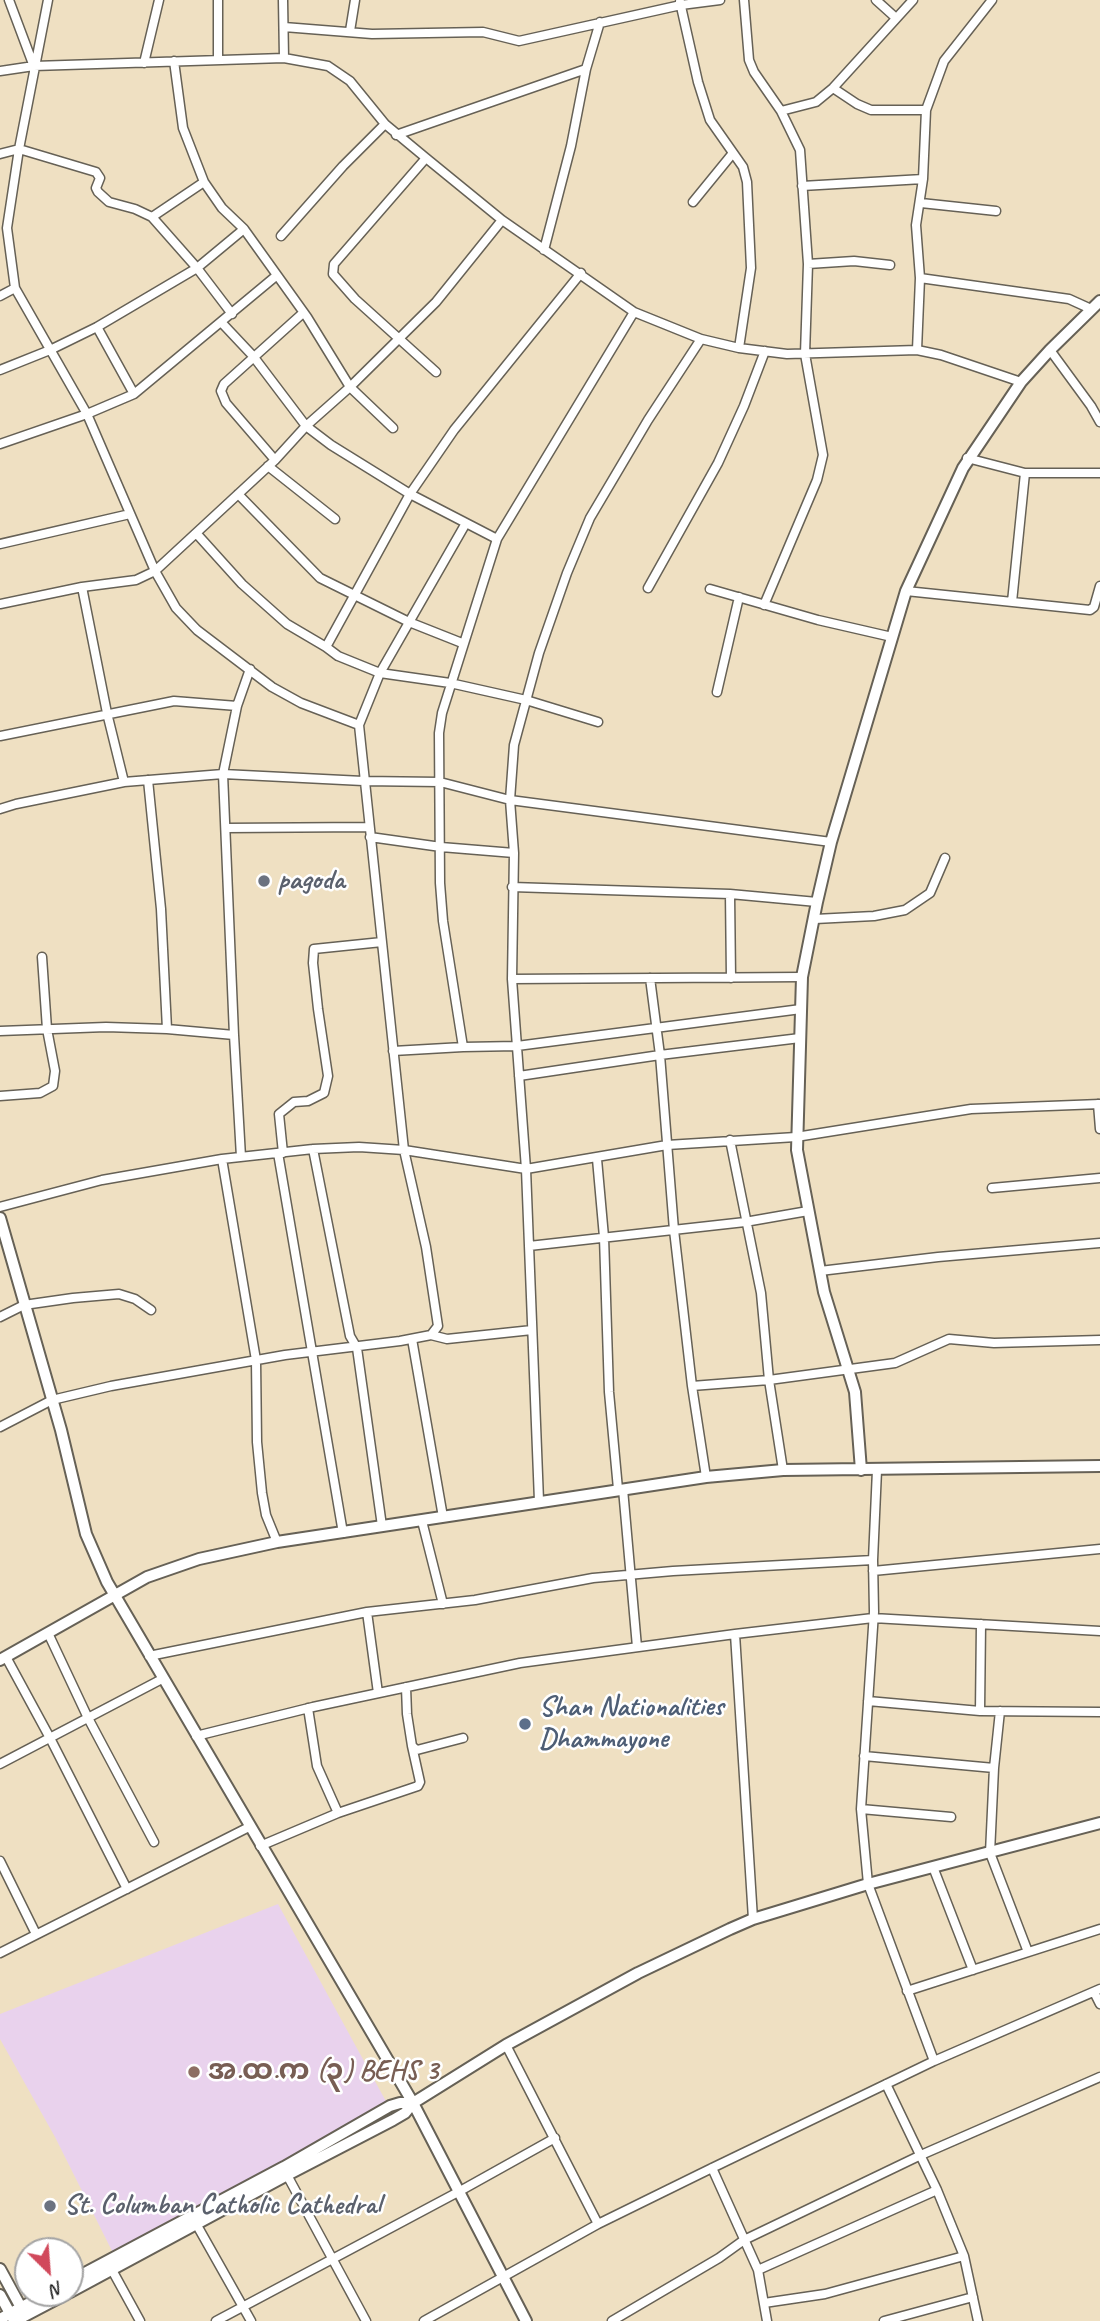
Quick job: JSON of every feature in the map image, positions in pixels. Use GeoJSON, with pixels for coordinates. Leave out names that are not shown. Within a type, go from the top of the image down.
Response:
{"type":"FeatureCollection","features":[{"type":"Feature","properties":{"kind":"street"},"geometry":{"type":"LineString","coordinates":[[9,0],[34,66]]}},
{"type":"Feature","properties":{"kind":"street"},"geometry":{"type":"LineString","coordinates":[[48,0],[19,149],[8,228],[15,288],[87,414],[155,571],[176,608],[197,630],[272,687],[301,703],[359,725]]}},
{"type":"Feature","properties":{"kind":"street"},"geometry":{"type":"LineString","coordinates":[[144,63],[159,0]]}},
{"type":"Feature","properties":{"kind":"street"},"geometry":{"type":"LineString","coordinates":[[218,0],[218,60]]}},
{"type":"Feature","properties":{"kind":"street"},"geometry":{"type":"LineString","coordinates":[[283,0],[284,58]]}},
{"type":"Feature","properties":{"kind":"street"},"geometry":{"type":"LineString","coordinates":[[350,31],[355,0]]}},
{"type":"Feature","properties":{"kind":"street"},"geometry":{"type":"LineString","coordinates":[[284,27],[383,34],[483,32],[519,41],[680,3],[720,0]]}},
{"type":"Feature","properties":{"kind":"street"},"geometry":{"type":"LineString","coordinates":[[744,0],[749,60],[754,72],[781,111],[800,150],[808,264],[805,354],[823,456],[817,480],[764,605]]}},
{"type":"Feature","properties":{"kind":"street"},"geometry":{"type":"LineString","coordinates":[[876,0],[896,18]]}},
{"type":"Feature","properties":{"kind":"street"},"geometry":{"type":"LineString","coordinates":[[781,111],[816,102],[833,88],[913,0]]}},
{"type":"Feature","properties":{"kind":"street"},"geometry":{"type":"LineString","coordinates":[[917,351],[919,278],[916,225],[921,203],[926,110],[944,61],[992,0]]}},
{"type":"Feature","properties":{"kind":"street"},"geometry":{"type":"LineString","coordinates":[[680,3],[698,82],[710,120],[743,167],[747,182],[751,268],[739,348]]}},
{"type":"Feature","properties":{"kind":"street"},"geometry":{"type":"LineString","coordinates":[[544,250],[586,69],[600,22]]}},
{"type":"Feature","properties":{"kind":"street"},"geometry":{"type":"LineString","coordinates":[[0,71],[34,66],[284,58],[328,66],[350,81],[397,135],[502,220],[634,312],[701,339],[739,348],[805,354],[917,351],[941,355],[1021,382]]}},
{"type":"Feature","properties":{"kind":"street"},"geometry":{"type":"LineString","coordinates":[[174,61],[183,128],[204,182],[222,208],[244,229],[303,313],[350,387],[393,428]]}},
{"type":"Feature","properties":{"kind":"street"},"geometry":{"type":"LineString","coordinates":[[397,135],[586,69]]}},
{"type":"Feature","properties":{"kind":"street"},"geometry":{"type":"LineString","coordinates":[[833,88],[871,110],[926,110]]}},
{"type":"Feature","properties":{"kind":"street"},"geometry":{"type":"LineString","coordinates":[[281,236],[343,166],[385,124]]}},
{"type":"Feature","properties":{"kind":"street"},"geometry":{"type":"LineString","coordinates":[[0,154],[19,149],[96,172],[100,178],[96,188],[98,192],[109,202],[152,217],[197,268],[232,314]]}},
{"type":"Feature","properties":{"kind":"street"},"geometry":{"type":"LineString","coordinates":[[693,202],[733,153]]}},
{"type":"Feature","properties":{"kind":"street"},"geometry":{"type":"LineString","coordinates":[[425,158],[334,264],[333,274],[340,284],[436,372]]}},
{"type":"Feature","properties":{"kind":"street"},"geometry":{"type":"LineString","coordinates":[[802,186],[923,179]]}},
{"type":"Feature","properties":{"kind":"street"},"geometry":{"type":"LineString","coordinates":[[152,217],[204,182]]}},
{"type":"Feature","properties":{"kind":"street"},"geometry":{"type":"LineString","coordinates":[[921,203],[996,211]]}},
{"type":"Feature","properties":{"kind":"street"},"geometry":{"type":"LineString","coordinates":[[0,602],[136,580],[155,571],[271,463],[436,302],[502,220]]}},
{"type":"Feature","properties":{"kind":"street"},"geometry":{"type":"LineString","coordinates":[[0,370],[97,327],[197,268],[244,229]]}},
{"type":"Feature","properties":{"kind":"street"},"geometry":{"type":"LineString","coordinates":[[808,264],[854,261],[890,265]]}},
{"type":"Feature","properties":{"kind":"street"},"geometry":{"type":"LineString","coordinates":[[326,647],[411,494],[454,430],[580,273]]}},
{"type":"Feature","properties":{"kind":"street"},"geometry":{"type":"LineString","coordinates":[[0,444],[87,414],[134,394],[276,276]]}},
{"type":"Feature","properties":{"kind":"street"},"geometry":{"type":"LineString","coordinates":[[919,278],[1096,305]]}},
{"type":"Feature","properties":{"kind":"street"},"geometry":{"type":"LineString","coordinates":[[0,296],[15,288]]}},
{"type":"Feature","properties":{"kind":"street"},"geometry":{"type":"LineString","coordinates":[[861,1470],[855,1392],[824,1292],[796,1137],[803,977],[817,902],[831,842],[906,591],[967,458],[1021,382],[1096,305]]}},
{"type":"Feature","properties":{"kind":"street"},"geometry":{"type":"LineString","coordinates":[[463,1047],[443,921],[440,883],[439,733],[442,713],[497,539],[634,312]]}},
{"type":"Feature","properties":{"kind":"street"},"geometry":{"type":"LineString","coordinates":[[303,313],[253,356],[224,384],[221,391],[226,403],[271,463],[335,519]]}},
{"type":"Feature","properties":{"kind":"street"},"geometry":{"type":"LineString","coordinates":[[221,322],[253,356],[306,426],[331,445],[411,494],[497,539]]}},
{"type":"Feature","properties":{"kind":"street"},"geometry":{"type":"LineString","coordinates":[[97,327],[134,394]]}},
{"type":"Feature","properties":{"kind":"street"},"geometry":{"type":"LineString","coordinates":[[539,1501],[526,1169],[512,979],[514,853],[510,800],[513,745],[539,653],[590,518],[648,420],[701,339]]}},
{"type":"Feature","properties":{"kind":"street"},"geometry":{"type":"LineString","coordinates":[[648,589],[718,463],[765,351]]}},
{"type":"Feature","properties":{"kind":"street"},"geometry":{"type":"LineString","coordinates":[[1050,351],[1091,405],[1100,422]]}},
{"type":"Feature","properties":{"kind":"street"},"geometry":{"type":"LineString","coordinates":[[967,458],[1025,473],[1100,473]]}},
{"type":"Feature","properties":{"kind":"street"},"geometry":{"type":"LineString","coordinates":[[1012,603],[1025,473]]}},
{"type":"Feature","properties":{"kind":"street"},"geometry":{"type":"LineString","coordinates":[[238,494],[320,578],[354,597],[462,643]]}},
{"type":"Feature","properties":{"kind":"street"},"geometry":{"type":"LineString","coordinates":[[0,544],[130,514]]}},
{"type":"Feature","properties":{"kind":"street"},"geometry":{"type":"LineString","coordinates":[[431,1335],[438,1326],[429,1266],[404,1150],[359,725],[380,673],[466,523]]}},
{"type":"Feature","properties":{"kind":"street"},"geometry":{"type":"LineString","coordinates":[[196,533],[242,583],[287,624],[338,656],[380,673],[450,683],[526,700],[598,722]]}},
{"type":"Feature","properties":{"kind":"street"},"geometry":{"type":"LineString","coordinates":[[906,591],[1090,610],[1094,607],[1100,586]]}},
{"type":"Feature","properties":{"kind":"street"},"geometry":{"type":"LineString","coordinates":[[82,587],[124,782]]}},
{"type":"Feature","properties":{"kind":"street"},"geometry":{"type":"LineString","coordinates":[[710,589],[891,637]]}},
{"type":"Feature","properties":{"kind":"street"},"geometry":{"type":"LineString","coordinates":[[717,692],[738,597]]}},
{"type":"Feature","properties":{"kind":"street"},"geometry":{"type":"LineString","coordinates":[[241,1157],[223,774],[237,706],[250,669]]}},
{"type":"Feature","properties":{"kind":"street"},"geometry":{"type":"LineString","coordinates":[[0,736],[174,701],[237,706]]}},
{"type":"Feature","properties":{"kind":"street"},"geometry":{"type":"LineString","coordinates":[[0,810],[16,804],[124,782],[223,774],[440,782],[510,800],[831,842]]}},
{"type":"Feature","properties":{"kind":"street"},"geometry":{"type":"LineString","coordinates":[[149,780],[167,1029]]}},
{"type":"Feature","properties":{"kind":"street"},"geometry":{"type":"LineString","coordinates":[[226,828],[369,827]]}},
{"type":"Feature","properties":{"kind":"street"},"geometry":{"type":"LineString","coordinates":[[370,837],[514,853]]}},
{"type":"Feature","properties":{"kind":"street"},"geometry":{"type":"LineString","coordinates":[[815,919],[874,916],[905,910],[930,893],[945,858]]}},
{"type":"Feature","properties":{"kind":"street"},"geometry":{"type":"LineString","coordinates":[[512,887],[730,894],[817,902]]}},
{"type":"Feature","properties":{"kind":"street"},"geometry":{"type":"LineString","coordinates":[[730,894],[731,978]]}},
{"type":"Feature","properties":{"kind":"street"},"geometry":{"type":"LineString","coordinates":[[343,1533],[281,1153],[279,1114],[293,1102],[308,1101],[324,1093],[328,1076],[318,1009],[314,949],[382,942]]}},
{"type":"Feature","properties":{"kind":"street"},"geometry":{"type":"LineString","coordinates":[[0,1096],[40,1093],[53,1086],[55,1071],[47,1029],[42,957]]}},
{"type":"Feature","properties":{"kind":"street"},"geometry":{"type":"LineString","coordinates":[[512,979],[803,977]]}},
{"type":"Feature","properties":{"kind":"street"},"geometry":{"type":"LineString","coordinates":[[650,978],[660,1055],[674,1230],[692,1386],[706,1477]]}},
{"type":"Feature","properties":{"kind":"street"},"geometry":{"type":"LineString","coordinates":[[393,1051],[517,1046],[801,1009]]}},
{"type":"Feature","properties":{"kind":"street"},"geometry":{"type":"LineString","coordinates":[[0,1031],[106,1027],[234,1035]]}},
{"type":"Feature","properties":{"kind":"street"},"geometry":{"type":"LineString","coordinates":[[519,1076],[800,1038]]}},
{"type":"Feature","properties":{"kind":"street"},"geometry":{"type":"LineString","coordinates":[[0,1208],[102,1180],[222,1159],[313,1149],[359,1147],[404,1150],[526,1169],[667,1145],[796,1137],[971,1109],[1099,1104],[1100,1129]]}},
{"type":"Feature","properties":{"kind":"street"},"geometry":{"type":"LineString","coordinates":[[730,1140],[761,1293],[769,1380],[783,1470]]}},
{"type":"Feature","properties":{"kind":"street"},"geometry":{"type":"LineString","coordinates":[[313,1149],[350,1336],[357,1348],[382,1526]]}},
{"type":"Feature","properties":{"kind":"street"},"geometry":{"type":"LineString","coordinates":[[597,1158],[604,1237],[609,1392],[637,1647]]}},
{"type":"Feature","properties":{"kind":"street"},"geometry":{"type":"LineString","coordinates":[[222,1159],[256,1360],[257,1443],[262,1493],[266,1515],[277,1542]]}},
{"type":"Feature","properties":{"kind":"street"},"geometry":{"type":"LineString","coordinates":[[992,1188],[1100,1178]]}},
{"type":"Feature","properties":{"kind":"street"},"geometry":{"type":"LineString","coordinates":[[529,1246],[745,1222],[808,1211]]}},
{"type":"Feature","properties":{"kind":"street"},"geometry":{"type":"LineString","coordinates":[[0,1218],[52,1400],[86,1534],[113,1595],[413,2104],[526,2321]]}},
{"type":"Feature","properties":{"kind":"street"},"geometry":{"type":"LineString","coordinates":[[820,1271],[938,1257],[1100,1243]]}},
{"type":"Feature","properties":{"kind":"street"},"geometry":{"type":"LineString","coordinates":[[0,1317],[24,1305],[119,1293],[151,1310]]}},
{"type":"Feature","properties":{"kind":"street"},"geometry":{"type":"LineString","coordinates":[[0,1427],[52,1400],[110,1386],[256,1360],[357,1348],[431,1335],[447,1339],[533,1330]]}},
{"type":"Feature","properties":{"kind":"street"},"geometry":{"type":"LineString","coordinates":[[412,1339],[443,1517]]}},
{"type":"Feature","properties":{"kind":"street"},"geometry":{"type":"LineString","coordinates":[[692,1386],[769,1380],[895,1363],[949,1339],[994,1343],[1100,1340]]}},
{"type":"Feature","properties":{"kind":"street"},"geometry":{"type":"LineString","coordinates":[[127,1889],[50,1738],[3,1659],[147,1577],[199,1559],[277,1542],[706,1477],[783,1470],[1100,1466]]}},
{"type":"Feature","properties":{"kind":"street"},"geometry":{"type":"LineString","coordinates":[[877,1469],[873,1618],[861,1810],[867,1884],[934,2061]]}},
{"type":"Feature","properties":{"kind":"street"},"geometry":{"type":"LineString","coordinates":[[422,1521],[443,1604]]}},
{"type":"Feature","properties":{"kind":"street"},"geometry":{"type":"LineString","coordinates":[[873,1571],[1100,1549]]}},
{"type":"Feature","properties":{"kind":"street"},"geometry":{"type":"LineString","coordinates":[[149,1656],[367,1612],[475,1600],[593,1578],[873,1560]]}},
{"type":"Feature","properties":{"kind":"street"},"geometry":{"type":"LineString","coordinates":[[367,1612],[378,1693]]}},
{"type":"Feature","properties":{"kind":"street"},"geometry":{"type":"LineString","coordinates":[[196,1736],[308,1708],[520,1663],[735,1634],[873,1618],[1100,1631]]}},
{"type":"Feature","properties":{"kind":"street"},"geometry":{"type":"LineString","coordinates":[[980,1711],[981,1624]]}},
{"type":"Feature","properties":{"kind":"street"},"geometry":{"type":"LineString","coordinates":[[48,1633],[88,1718],[154,1842]]}},
{"type":"Feature","properties":{"kind":"street"},"geometry":{"type":"LineString","coordinates":[[735,1634],[753,1919]]}},
{"type":"Feature","properties":{"kind":"street"},"geometry":{"type":"LineString","coordinates":[[0,1764],[162,1679]]}},
{"type":"Feature","properties":{"kind":"street"},"geometry":{"type":"LineString","coordinates":[[260,1846],[338,1813],[418,1786],[420,1782],[407,1714],[406,1687]]}},
{"type":"Feature","properties":{"kind":"street"},"geometry":{"type":"LineString","coordinates":[[868,1700],[980,1711],[1100,1712]]}},
{"type":"Feature","properties":{"kind":"street"},"geometry":{"type":"LineString","coordinates":[[308,1708],[317,1766],[338,1813]]}},
{"type":"Feature","properties":{"kind":"street"},"geometry":{"type":"LineString","coordinates":[[1000,1711],[990,1853],[1028,1952]]}},
{"type":"Feature","properties":{"kind":"street"},"geometry":{"type":"LineString","coordinates":[[412,1746],[417,1749],[463,1738]]}},
{"type":"Feature","properties":{"kind":"street"},"geometry":{"type":"LineString","coordinates":[[864,1756],[994,1768]]}},
{"type":"Feature","properties":{"kind":"street"},"geometry":{"type":"LineString","coordinates":[[861,1810],[951,1817]]}},
{"type":"Feature","properties":{"kind":"street"},"geometry":{"type":"LineString","coordinates":[[84,2274],[393,2120],[413,2104],[506,2045],[638,1973],[753,1919],[867,1884],[1099,1825]]}},
{"type":"Feature","properties":{"kind":"street"},"geometry":{"type":"LineString","coordinates":[[0,1953],[249,1827]]}},
{"type":"Feature","properties":{"kind":"street"},"geometry":{"type":"LineString","coordinates":[[0,1861],[36,1934]]}},
{"type":"Feature","properties":{"kind":"street"},"geometry":{"type":"LineString","coordinates":[[933,1867],[974,1970]]}},
{"type":"Feature","properties":{"kind":"street"},"geometry":{"type":"LineString","coordinates":[[908,1991],[1100,1929]]}},
{"type":"Feature","properties":{"kind":"street"},"geometry":{"type":"LineString","coordinates":[[424,2321],[598,2224],[934,2061],[1097,1991],[1100,2004]]}},
{"type":"Feature","properties":{"kind":"street"},"geometry":{"type":"LineString","coordinates":[[506,2045],[598,2224]]}},
{"type":"Feature","properties":{"kind":"street"},"geometry":{"type":"LineString","coordinates":[[612,2321],[719,2258],[744,2240],[921,2155],[1100,2077]]}},
{"type":"Feature","properties":{"kind":"street"},"geometry":{"type":"LineString","coordinates":[[887,2084],[937,2190],[964,2256],[978,2321]]}},
{"type":"Feature","properties":{"kind":"street"},"geometry":{"type":"LineString","coordinates":[[84,2284],[390,2106],[400,2103],[413,2104]]}},
{"type":"Feature","properties":{"kind":"street"},"geometry":{"type":"LineString","coordinates":[[216,2321],[555,2138]]}},
{"type":"Feature","properties":{"kind":"street"},"geometry":{"type":"LineString","coordinates":[[712,2168],[758,2270],[767,2321]]}},
{"type":"Feature","properties":{"kind":"street"},"geometry":{"type":"LineString","coordinates":[[287,2175],[366,2321]]}},
{"type":"Feature","properties":{"kind":"street"},"geometry":{"type":"LineString","coordinates":[[758,2270],[937,2190]]}},
{"type":"Feature","properties":{"kind":"street"},"geometry":{"type":"LineString","coordinates":[[195,2220],[251,2321]]}},
{"type":"Feature","properties":{"kind":"street"},"geometry":{"type":"LineString","coordinates":[[764,2303],[825,2294],[964,2256]]}},
{"type":"Feature","properties":{"kind":"street"},"geometry":{"type":"LineString","coordinates":[[115,2257],[112,2270],[140,2321]]}},
{"type":"Feature","properties":{"kind":"street"},"geometry":{"type":"LineString","coordinates":[[0,2269],[16,2317]]}},
{"type":"Feature","properties":{"kind":"street"},"geometry":{"type":"LineString","coordinates":[[0,2295],[16,2317]]}},
{"type":"Feature","properties":{"kind":"street"},"geometry":{"type":"LineString","coordinates":[[884,2321],[973,2297]]}},
{"type":"Feature","properties":{"kind":"street"},"geometry":{"type":"LineString","coordinates":[[16,2317],[37,2307]]}},
{"type":"Feature","properties":{"kind":"shaded area","name":"အ.ထ.က (၃) BEHS 3"},"geometry":{"type":"Polygon","coordinates":[[[278,1904],[388,2105],[115,2257],[55,2137],[0,2039],[0,2014],[278,1904]]]}},
{"type":"Feature","properties":{"kind":"place","name":"pagoda"},"geometry":{"type":"Point","coordinates":[264,881]}},
{"type":"Feature","properties":{"kind":"place","name":"Shan Nationalities Dhammayone"},"geometry":{"type":"Point","coordinates":[525,1724]}},
{"type":"Feature","properties":{"kind":"place","name":"အ.ထ.က (၃) BEHS 3"},"geometry":{"type":"Point","coordinates":[194,2072]}},
{"type":"Feature","properties":{"kind":"place","name":"St. Columban Catholic Cathedral"},"geometry":{"type":"Point","coordinates":[50,2206]}}]}
